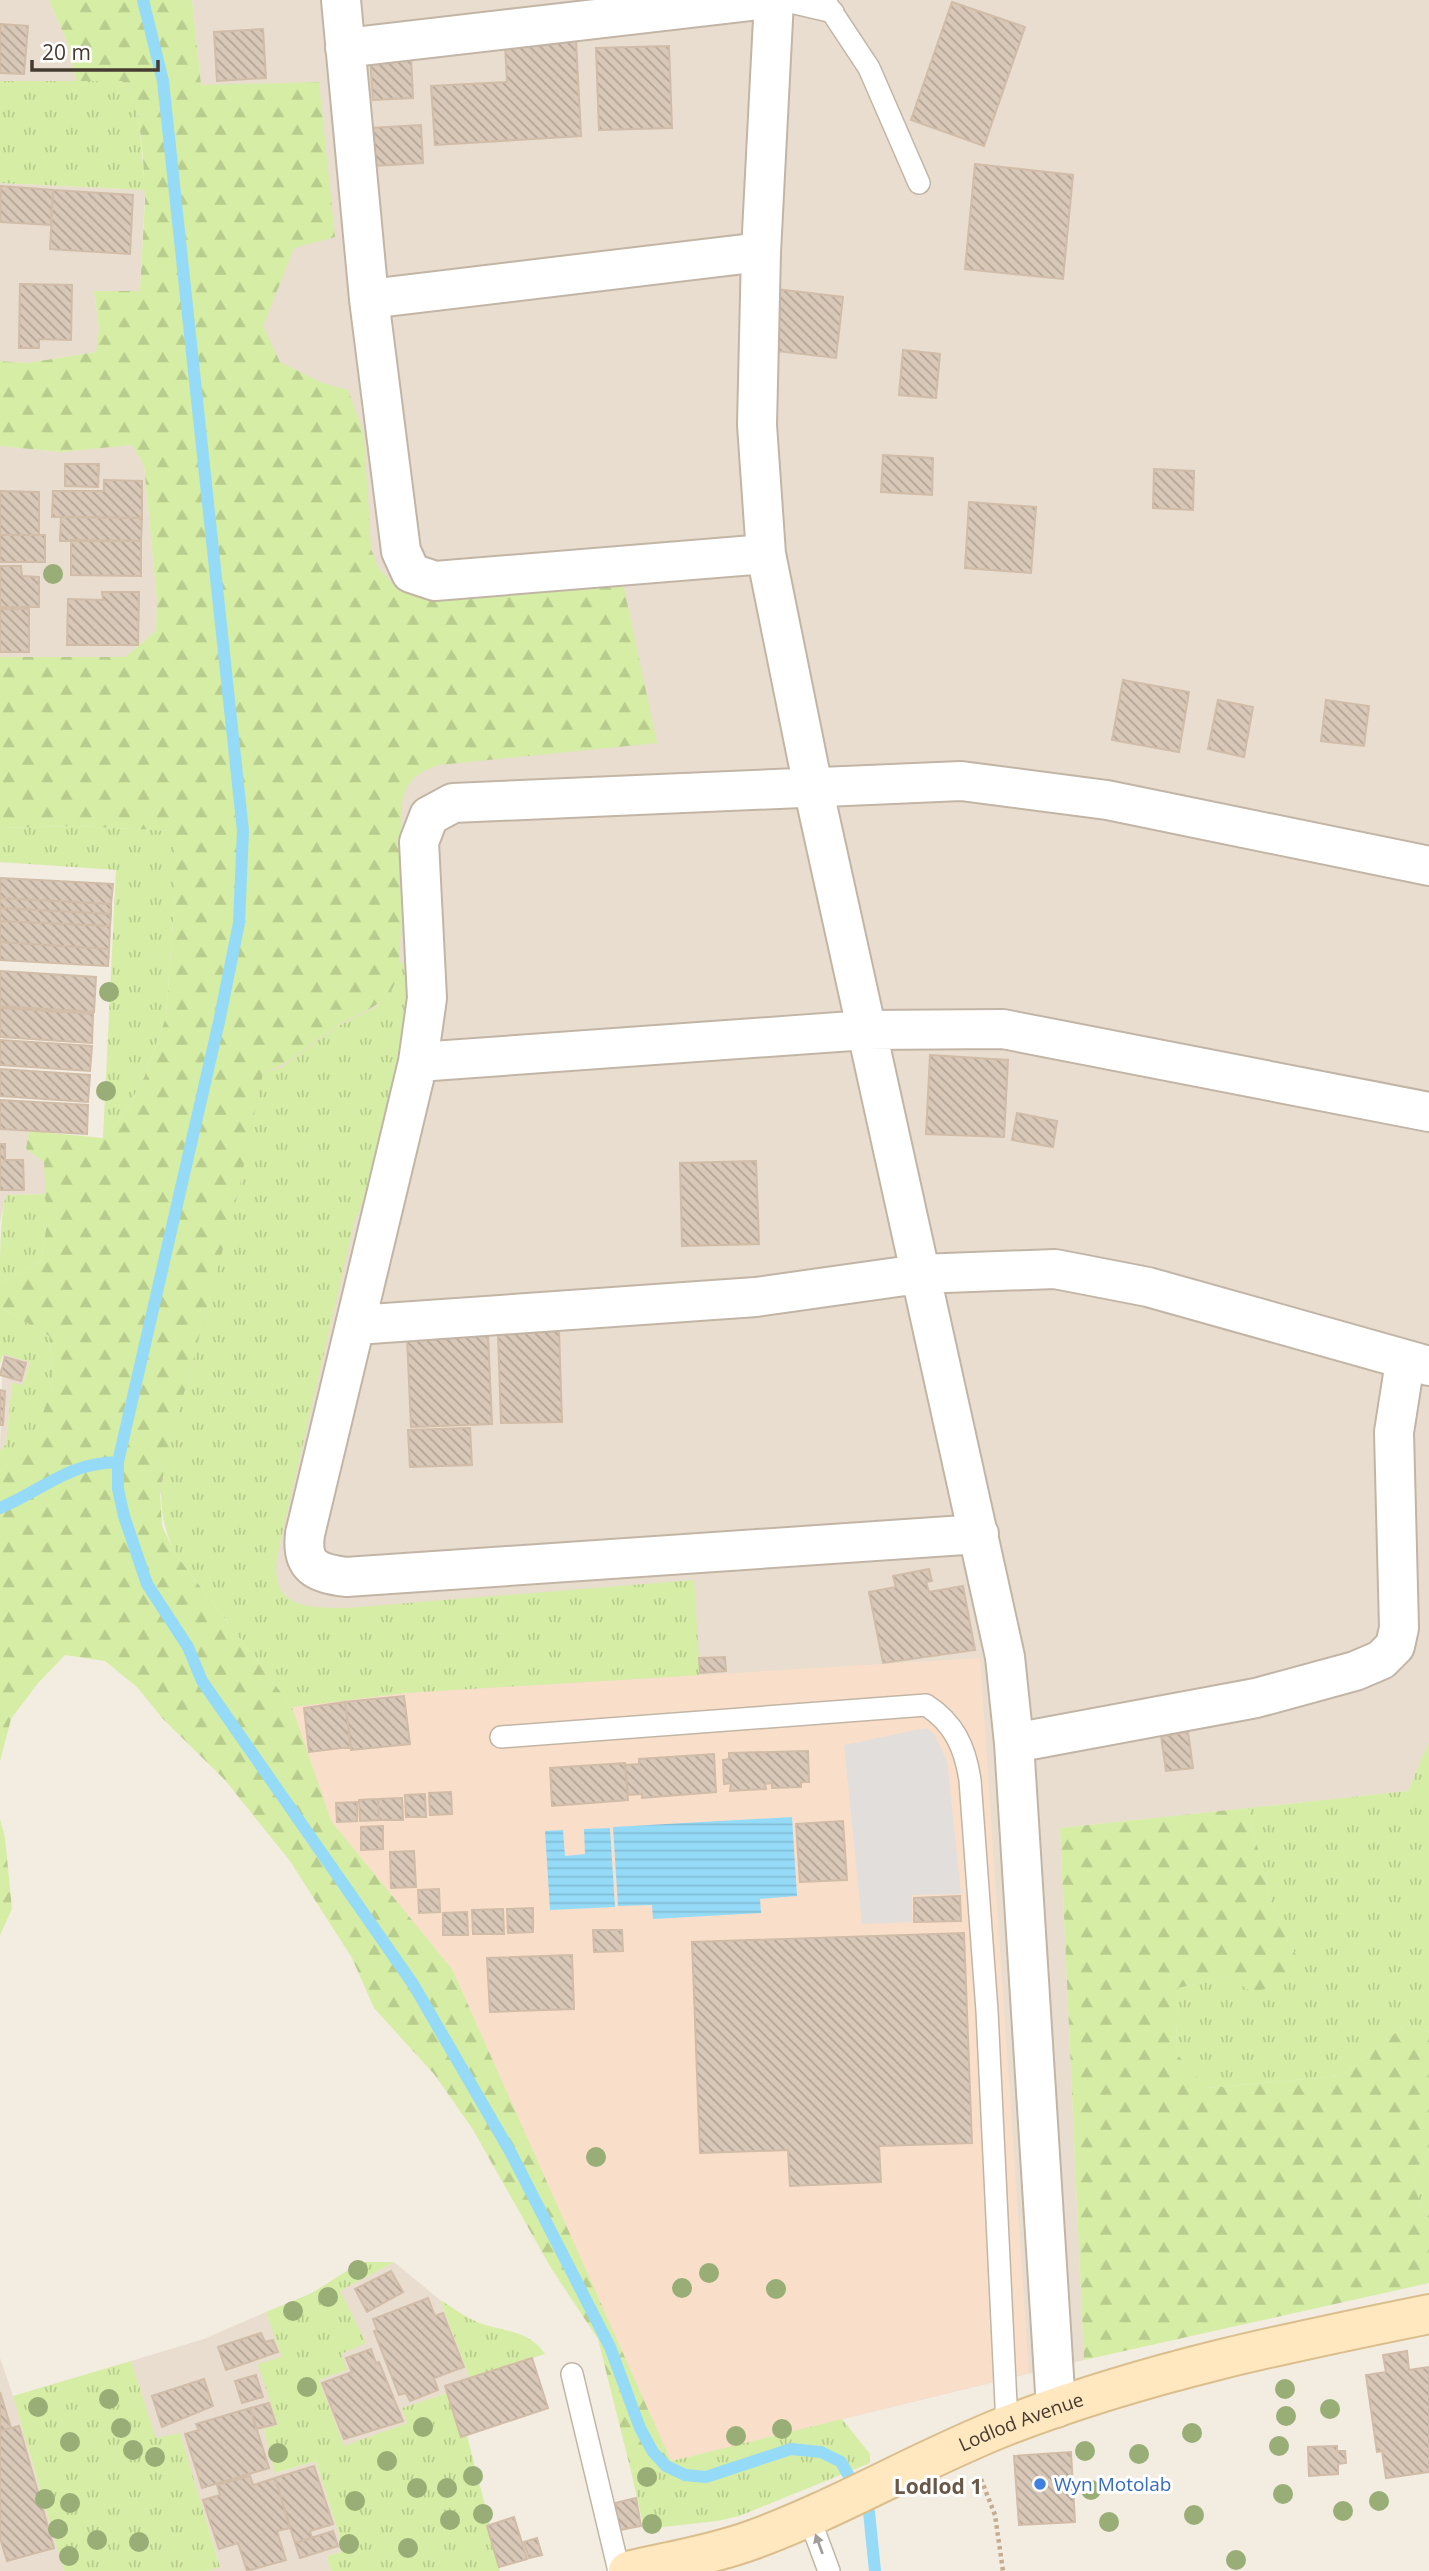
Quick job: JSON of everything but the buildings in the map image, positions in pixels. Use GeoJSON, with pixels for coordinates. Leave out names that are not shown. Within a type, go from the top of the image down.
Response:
{"type":"FeatureCollection","features":[{"type":"Feature","properties":{"kind":"main road","name":"Lodlod Avenue"},"geometry":{"type":"LineString","coordinates":[[628,2571],[716,2562],[965,2443],[1056,2408],[1149,2378],[1256,2350],[1429,2314]]}},
{"type":"Feature","properties":{"kind":"street"},"geometry":{"type":"LineString","coordinates":[[341,0],[369,299],[401,551],[411,573],[435,581],[766,554]]}},
{"type":"Feature","properties":{"kind":"street"},"geometry":{"type":"LineString","coordinates":[[345,48],[760,0]]}},
{"type":"Feature","properties":{"kind":"street"},"geometry":{"type":"LineString","coordinates":[[774,0],[761,252],[757,425],[766,554],[813,787],[1005,1657],[1014,1743],[1056,2408]]}},
{"type":"Feature","properties":{"kind":"street"},"geometry":{"type":"LineString","coordinates":[[369,299],[761,252]]}},
{"type":"Feature","properties":{"kind":"street"},"geometry":{"type":"LineString","coordinates":[[979,1534],[346,1577],[327,1574],[307,1561],[304,1542],[418,1062],[427,999],[419,842],[429,817],[439,808],[453,803],[961,781],[1094,798],[1429,866]]}},
{"type":"Feature","properties":{"kind":"street"},"geometry":{"type":"LineString","coordinates":[[418,1062],[866,1030],[1003,1029],[1429,1112]]}},
{"type":"Feature","properties":{"kind":"street"},"geometry":{"type":"LineString","coordinates":[[356,1325],[756,1297],[919,1274],[1055,1269],[1148,1287],[1417,1364],[1394,1432],[1399,1628],[1395,1646],[1381,1660],[1355,1671],[1256,1698],[1014,1743]]}},
{"type":"Feature","properties":{"kind":"lane"},"geometry":{"type":"LineString","coordinates":[[782,0],[829,6],[869,68],[919,183]]}},
{"type":"Feature","properties":{"kind":"lane"},"geometry":{"type":"LineString","coordinates":[[501,1737],[926,1704],[953,1728],[967,1762],[970,1780],[987,2011],[1007,2426]]}},
{"type":"Feature","properties":{"kind":"lane"},"geometry":{"type":"LineString","coordinates":[[572,2374],[619,2571]]}},
{"type":"Feature","properties":{"kind":"lane"},"geometry":{"type":"LineString","coordinates":[[817,2513],[829,2571]]}},
{"type":"Feature","properties":{"kind":"path"},"geometry":{"type":"LineString","coordinates":[[965,2443],[995,2515],[1003,2571]]}},
{"type":"Feature","properties":{"kind":"shaded area"},"geometry":{"type":"Polygon","coordinates":[[[0,0],[49,0],[68,44],[76,81],[0,81],[0,0]]]}},
{"type":"Feature","properties":{"kind":"shaded area"},"geometry":{"type":"Polygon","coordinates":[[[192,0],[1429,0],[1429,1742],[1408,1791],[1060,1828],[1084,2360],[671,2461],[452,1969],[331,1821],[292,1707],[160,1493],[201,85],[192,0]]]}},
{"type":"Feature","properties":{"kind":"shaded area"},"geometry":{"type":"Polygon","coordinates":[[[0,183],[145,190],[140,292],[94,292],[99,329],[97,352],[27,363],[0,361],[0,183]]]}},
{"type":"Feature","properties":{"kind":"shaded area"},"geometry":{"type":"Polygon","coordinates":[[[132,445],[144,465],[157,601],[156,631],[125,657],[0,657],[0,446],[61,452],[132,445]]]}},
{"type":"Feature","properties":{"kind":"shaded area"},"geometry":{"type":"Polygon","coordinates":[[[0,1130],[29,1131],[26,1149],[44,1162],[47,1194],[6,1195],[0,1222],[0,1130]]]}},
{"type":"Feature","properties":{"kind":"shaded area"},"geometry":{"type":"Polygon","coordinates":[[[3,1353],[30,1361],[23,1386],[12,1383],[6,1444],[0,1450],[3,1353]]]}},
{"type":"Feature","properties":{"kind":"shaded area"},"geometry":{"type":"Polygon","coordinates":[[[980,1658],[1029,2373],[671,2461],[452,1969],[331,1821],[292,1707],[405,1693],[980,1658]]]}},
{"type":"Feature","properties":{"kind":"shaded area"},"geometry":{"type":"Polygon","coordinates":[[[926,1728],[934,1734],[947,1761],[961,1894],[912,1895],[912,1922],[862,1924],[844,1745],[926,1728]]]}},
{"type":"Feature","properties":{"kind":"shaded area"},"geometry":{"type":"Polygon","coordinates":[[[394,2262],[440,2300],[470,2378],[445,2386],[447,2393],[403,2408],[407,2423],[344,2447],[319,2380],[346,2370],[341,2354],[340,2291],[394,2262]]]}},
{"type":"Feature","properties":{"kind":"shaded area"},"geometry":{"type":"Polygon","coordinates":[[[266,2312],[283,2357],[278,2425],[264,2430],[276,2473],[316,2461],[344,2551],[327,2556],[331,2571],[206,2571],[220,2566],[180,2434],[156,2439],[131,2361],[204,2339],[266,2312]]]}},
{"type":"Feature","properties":{"kind":"shaded area"},"geometry":{"type":"Polygon","coordinates":[[[0,2358],[13,2396],[64,2571],[0,2571],[0,2358]]]}},
{"type":"Feature","properties":{"kind":"green space"},"geometry":{"type":"Polygon","coordinates":[[[49,0],[192,0],[201,85],[319,82],[335,237],[294,248],[263,326],[280,362],[322,383],[348,390],[364,434],[371,549],[379,569],[396,587],[423,599],[462,598],[622,579],[657,743],[439,765],[416,776],[407,787],[401,812],[401,933],[392,989],[380,1002],[335,1027],[283,1064],[263,1073],[238,1193],[166,1460],[160,1493],[162,1526],[176,1555],[292,1707],[331,1821],[452,1969],[671,2461],[631,2471],[598,2339],[551,2268],[472,2128],[434,2074],[374,2008],[352,1958],[290,1861],[225,1780],[163,1719],[137,1687],[105,1661],[65,1655],[38,1683],[11,1719],[0,1761],[0,1471],[19,1455],[36,1429],[48,1400],[53,1375],[49,1336],[0,1307],[0,1283],[41,1261],[47,1223],[44,1162],[26,1149],[29,1131],[103,1138],[126,1110],[144,1078],[166,1017],[175,894],[174,831],[76,826],[0,828],[0,657],[125,657],[156,631],[157,601],[144,465],[132,445],[61,452],[0,446],[0,361],[27,363],[96,352],[99,329],[94,291],[140,291],[145,200],[138,110],[122,81],[76,81],[68,44],[49,0]]]}},
{"type":"Feature","properties":{"kind":"green space"},"geometry":{"type":"Polygon","coordinates":[[[0,81],[122,81],[138,110],[145,190],[0,183],[0,81]]]}},
{"type":"Feature","properties":{"kind":"green space"},"geometry":{"type":"Polygon","coordinates":[[[76,826],[175,831],[175,894],[166,1017],[144,1078],[126,1110],[103,1138],[116,870],[0,862],[0,828],[76,826]]]}},
{"type":"Feature","properties":{"kind":"green space"},"geometry":{"type":"Polygon","coordinates":[[[399,961],[418,973],[374,1173],[354,1223],[277,1556],[276,1573],[279,1586],[294,1602],[317,1607],[346,1608],[694,1580],[700,1675],[405,1693],[292,1707],[176,1555],[170,1542],[162,1509],[166,1460],[238,1193],[263,1073],[281,1068],[336,1027],[375,1008],[394,987],[399,961]]]}},
{"type":"Feature","properties":{"kind":"green space"},"geometry":{"type":"Polygon","coordinates":[[[47,1194],[47,1223],[41,1261],[0,1283],[1,1226],[6,1195],[47,1194]]]}},
{"type":"Feature","properties":{"kind":"green space"},"geometry":{"type":"Polygon","coordinates":[[[0,1307],[49,1336],[53,1370],[48,1400],[36,1429],[19,1455],[0,1471],[0,1450],[6,1444],[12,1383],[23,1385],[30,1362],[3,1354],[0,1364],[0,1307]]]}},
{"type":"Feature","properties":{"kind":"green space"},"geometry":{"type":"Polygon","coordinates":[[[1429,1742],[1429,2032],[1407,2024],[1341,2076],[1206,2088],[1176,2053],[1178,1988],[1227,1977],[1296,1955],[1274,1914],[1248,1808],[1408,1791],[1429,1742]]]}},
{"type":"Feature","properties":{"kind":"green space"},"geometry":{"type":"Polygon","coordinates":[[[1248,1808],[1274,1914],[1296,1955],[1281,1983],[1254,1993],[1227,1977],[1178,1988],[1176,2053],[1207,2088],[1341,2076],[1407,2024],[1429,2032],[1429,2149],[1413,2178],[1422,2210],[1429,2215],[1429,2283],[1084,2360],[1060,1828],[1248,1808]]]}},
{"type":"Feature","properties":{"kind":"green space"},"geometry":{"type":"Polygon","coordinates":[[[0,1819],[5,1838],[12,1909],[0,1935],[0,1819]]]}},
{"type":"Feature","properties":{"kind":"green space"},"geometry":{"type":"Polygon","coordinates":[[[1429,2149],[1429,2215],[1422,2210],[1413,2178],[1429,2149]]]}},
{"type":"Feature","properties":{"kind":"green space"},"geometry":{"type":"Polygon","coordinates":[[[361,2262],[394,2262],[340,2291],[366,2343],[341,2354],[347,2370],[319,2380],[344,2446],[407,2423],[402,2408],[447,2393],[461,2437],[467,2436],[490,2524],[486,2526],[500,2571],[331,2571],[327,2556],[344,2551],[316,2461],[275,2473],[264,2429],[278,2425],[258,2364],[282,2357],[266,2312],[312,2293],[361,2262]]]}},
{"type":"Feature","properties":{"kind":"green space"},"geometry":{"type":"Polygon","coordinates":[[[440,2300],[482,2324],[530,2339],[545,2354],[470,2378],[440,2300]]]}},
{"type":"Feature","properties":{"kind":"green space"},"geometry":{"type":"Polygon","coordinates":[[[131,2361],[156,2438],[180,2433],[220,2567],[206,2571],[64,2571],[13,2396],[131,2361]]]}},
{"type":"Feature","properties":{"kind":"green space"},"geometry":{"type":"Polygon","coordinates":[[[842,2419],[870,2454],[870,2463],[739,2516],[644,2529],[631,2471],[842,2419]]]}},
{"type":"Feature","properties":{"kind":"water"},"geometry":{"type":"Polygon","coordinates":[[[792,1817],[797,1896],[760,1899],[761,1913],[653,1919],[652,1905],[618,1906],[613,1827],[792,1817]]]}},
{"type":"Feature","properties":{"kind":"water"},"geometry":{"type":"Polygon","coordinates":[[[610,1828],[615,1907],[550,1910],[545,1831],[563,1830],[565,1856],[585,1854],[584,1829],[610,1828]]]}},
{"type":"Feature","properties":{"kind":"waterway"},"geometry":{"type":"LineString","coordinates":[[143,0],[163,81],[243,831],[239,923],[219,1022],[118,1462],[118,1489],[124,1516],[147,1584],[188,1647],[202,1681],[413,1984],[511,2153],[610,2347],[640,2428],[653,2452],[666,2466],[685,2475],[706,2477],[791,2449],[821,2452],[841,2462],[869,2512],[875,2571]]}},
{"type":"Feature","properties":{"kind":"waterway"},"geometry":{"type":"LineString","coordinates":[[0,1508],[70,1472],[100,1463],[118,1462]]}},
{"type":"Feature","properties":{"kind":"place","name":"Wyn Motolab"},"geometry":{"type":"Point","coordinates":[1040,2484]}},
{"type":"Feature","properties":{"kind":"district","name":"Lodlod 1"},"geometry":{"type":"Point","coordinates":[938,2487]}}]}
